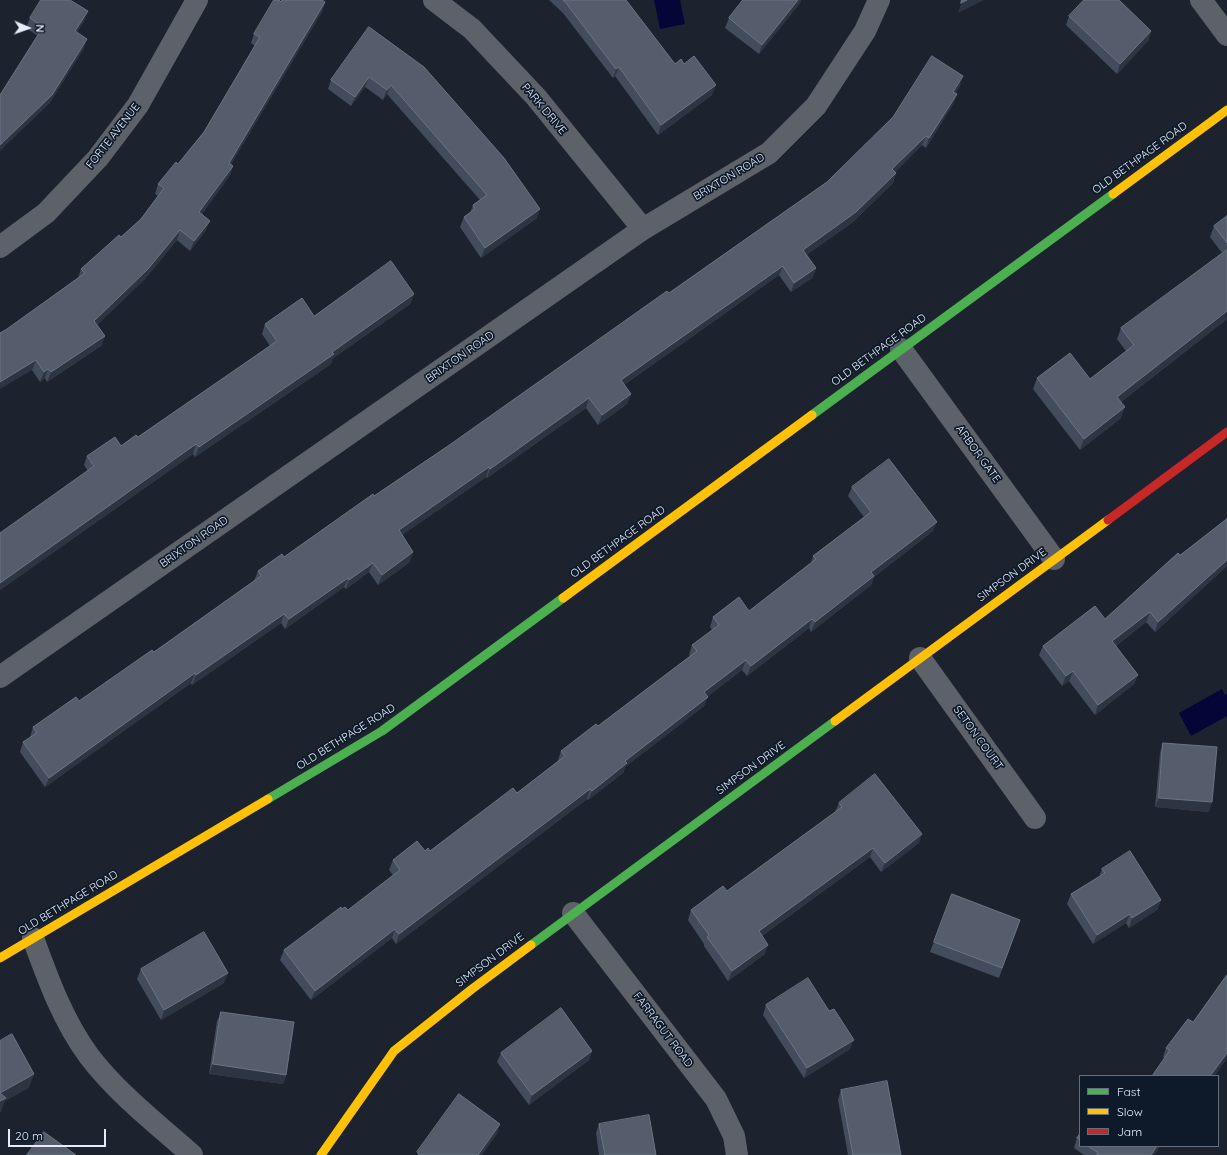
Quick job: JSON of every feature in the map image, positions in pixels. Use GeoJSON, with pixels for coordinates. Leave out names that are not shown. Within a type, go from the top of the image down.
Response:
{"type":"FeatureCollection","features":[{"type":"Feature","properties":{"kind":"main road","name":"OLD BETHPAGE ROAD"},"geometry":{"type":"LineString","coordinates":[[0,958],[382,731],[1227,110]]}},
{"type":"Feature","properties":{"kind":"main road","name":"SIMPSON DRIVE"},"geometry":{"type":"LineString","coordinates":[[321,1155],[394,1051],[472,989],[573,913],[1227,432]]}},
{"type":"Feature","properties":{"kind":"street","name":"FORTE AVENUE"},"geometry":{"type":"LineString","coordinates":[[0,247],[46,213],[98,158],[138,105],[197,0]]}},
{"type":"Feature","properties":{"kind":"street","name":"PARK DRIVE"},"geometry":{"type":"LineString","coordinates":[[434,0],[472,29],[536,97],[643,229]]}},
{"type":"Feature","properties":{"kind":"street","name":"BRIXTON ROAD"},"geometry":{"type":"LineString","coordinates":[[0,677],[643,229],[769,153],[816,106],[865,31],[879,0]]}},
{"type":"Feature","properties":{"kind":"street"},"geometry":{"type":"LineString","coordinates":[[1201,0],[1227,35]]}},
{"type":"Feature","properties":{"kind":"street","name":"ARBOR GATE"},"geometry":{"type":"LineString","coordinates":[[901,349],[1054,559]]}},
{"type":"Feature","properties":{"kind":"street","name":"SETON COURT"},"geometry":{"type":"LineString","coordinates":[[920,658],[1035,818]]}},
{"type":"Feature","properties":{"kind":"street","name":"FARRAGUT ROAD"},"geometry":{"type":"LineString","coordinates":[[573,913],[716,1099],[734,1136],[737,1155]]}},
{"type":"Feature","properties":{"kind":"street"},"geometry":{"type":"LineString","coordinates":[[33,938],[54,997],[89,1056],[133,1103],[192,1155]]}},
{"type":"Feature","properties":{"kind":"shaded area"},"geometry":{"type":"Polygon","coordinates":[[[654,0],[680,0],[685,24],[660,29],[654,0]]]}},
{"type":"Feature","properties":{"kind":"shaded area"},"geometry":{"type":"Polygon","coordinates":[[[1222,689],[1225,695],[1227,694],[1227,716],[1191,736],[1179,713],[1222,689]]]}},
{"type":"Feature","properties":{"kind":"building"},"geometry":{"type":"Polygon","coordinates":[[[41,0],[70,0],[88,11],[75,31],[87,39],[52,95],[0,145],[0,95],[43,27],[30,18],[41,0]]]}},
{"type":"Feature","properties":{"kind":"building"},"geometry":{"type":"Polygon","coordinates":[[[274,0],[279,0],[281,2],[282,0],[322,0],[325,2],[229,163],[233,166],[199,212],[210,221],[194,241],[180,230],[148,269],[94,321],[105,336],[51,372],[48,369],[44,372],[36,360],[0,382],[0,333],[85,273],[81,269],[119,235],[121,237],[141,219],[164,188],[158,184],[176,162],[178,164],[204,132],[260,37],[254,34],[274,0]]]}},
{"type":"Feature","properties":{"kind":"building"},"geometry":{"type":"Polygon","coordinates":[[[563,0],[626,0],[675,64],[681,59],[684,64],[694,56],[716,85],[661,125],[619,67],[616,69],[563,0]]]}},
{"type":"Feature","properties":{"kind":"building"},"geometry":{"type":"Polygon","coordinates":[[[743,0],[798,0],[762,45],[729,18],[743,0]]]}},
{"type":"Feature","properties":{"kind":"building"},"geometry":{"type":"Polygon","coordinates":[[[1084,0],[1119,0],[1151,31],[1120,64],[1069,16],[1084,0]]]}},
{"type":"Feature","properties":{"kind":"building"},"geometry":{"type":"Polygon","coordinates":[[[369,27],[424,67],[504,158],[540,209],[485,248],[464,217],[475,209],[473,205],[487,195],[391,85],[387,90],[369,77],[355,97],[331,80],[369,27]]]}},
{"type":"Feature","properties":{"kind":"building"},"geometry":{"type":"Polygon","coordinates":[[[932,56],[963,76],[953,92],[957,94],[929,138],[926,136],[892,169],[896,173],[856,212],[803,250],[816,268],[794,283],[783,266],[621,380],[631,394],[602,415],[589,398],[490,469],[489,467],[399,530],[413,552],[382,575],[373,563],[349,580],[348,578],[289,619],[284,614],[196,675],[195,673],[49,778],[23,742],[37,733],[33,727],[76,697],[79,701],[152,650],[154,652],[261,576],[258,571],[282,554],[284,557],[373,494],[374,496],[448,446],[667,291],[669,293],[827,182],[893,117],[932,56]]]}},
{"type":"Feature","properties":{"kind":"building"},"geometry":{"type":"Polygon","coordinates":[[[1227,216],[1227,243],[1214,226],[1227,216]]]}},
{"type":"Feature","properties":{"kind":"building"},"geometry":{"type":"Polygon","coordinates":[[[1227,250],[1227,311],[1117,397],[1125,407],[1084,439],[1037,378],[1070,353],[1090,379],[1134,345],[1121,328],[1227,250]]]}},
{"type":"Feature","properties":{"kind":"building"},"geometry":{"type":"Polygon","coordinates":[[[391,261],[414,294],[332,352],[334,354],[199,447],[196,444],[0,583],[0,533],[94,466],[87,456],[115,437],[121,446],[136,435],[138,437],[277,341],[265,324],[302,298],[314,316],[391,261]]]}},
{"type":"Feature","properties":{"kind":"building"},"geometry":{"type":"Polygon","coordinates":[[[889,459],[937,522],[871,572],[874,576],[815,622],[812,619],[751,666],[746,660],[704,692],[708,697],[625,761],[627,763],[592,791],[590,789],[399,934],[395,929],[315,991],[284,950],[341,907],[342,909],[345,907],[348,910],[400,870],[393,860],[417,841],[425,851],[428,848],[430,851],[513,788],[517,793],[565,756],[561,751],[596,724],[598,726],[697,651],[692,645],[719,625],[713,617],[739,597],[749,611],[816,559],[813,556],[871,512],[852,487],[889,459]]]}},
{"type":"Feature","properties":{"kind":"building"},"geometry":{"type":"Polygon","coordinates":[[[1227,519],[1227,560],[1158,622],[1150,612],[1112,641],[1138,675],[1098,705],[1073,671],[1066,676],[1043,646],[1095,606],[1105,619],[1178,553],[1180,555],[1227,519]]]}},
{"type":"Feature","properties":{"kind":"building"},"geometry":{"type":"Polygon","coordinates":[[[1163,743],[1217,747],[1212,802],[1159,798],[1163,743]]]}},
{"type":"Feature","properties":{"kind":"building"},"geometry":{"type":"Polygon","coordinates":[[[875,774],[922,834],[885,863],[873,848],[759,931],[768,945],[732,971],[707,937],[709,935],[691,910],[723,886],[727,891],[842,807],[839,803],[875,774]]]}},
{"type":"Feature","properties":{"kind":"building"},"geometry":{"type":"Polygon","coordinates":[[[1130,851],[1161,900],[1132,918],[1130,914],[1097,935],[1071,894],[1105,873],[1102,869],[1130,851]]]}},
{"type":"Feature","properties":{"kind":"building"},"geometry":{"type":"Polygon","coordinates":[[[952,894],[1020,920],[1002,968],[934,942],[952,894]]]}},
{"type":"Feature","properties":{"kind":"building"},"geometry":{"type":"Polygon","coordinates":[[[204,932],[228,973],[164,1010],[141,969],[204,932]]]}},
{"type":"Feature","properties":{"kind":"building"},"geometry":{"type":"Polygon","coordinates":[[[1227,975],[1227,1053],[1211,1075],[1153,1075],[1170,1050],[1166,1048],[1188,1019],[1193,1022],[1227,975]]]}},
{"type":"Feature","properties":{"kind":"building"},"geometry":{"type":"Polygon","coordinates":[[[808,978],[829,1011],[834,1009],[854,1040],[807,1068],[766,1005],[808,978]]]}},
{"type":"Feature","properties":{"kind":"building"},"geometry":{"type":"Polygon","coordinates":[[[561,1008],[592,1051],[532,1095],[501,1053],[561,1008]]]}},
{"type":"Feature","properties":{"kind":"building"},"geometry":{"type":"Polygon","coordinates":[[[221,1012],[294,1022],[286,1075],[213,1064],[221,1012]]]}},
{"type":"Feature","properties":{"kind":"building"},"geometry":{"type":"Polygon","coordinates":[[[12,1034],[34,1074],[0,1093],[0,1041],[12,1034]]]}},
{"type":"Feature","properties":{"kind":"building"},"geometry":{"type":"Polygon","coordinates":[[[887,1081],[901,1155],[853,1155],[841,1090],[887,1081]]]}},
{"type":"Feature","properties":{"kind":"building"},"geometry":{"type":"Polygon","coordinates":[[[0,1093],[6,1098],[0,1101],[0,1093]]]}},
{"type":"Feature","properties":{"kind":"building"},"geometry":{"type":"Polygon","coordinates":[[[459,1094],[500,1124],[478,1155],[418,1155],[419,1154],[417,1152],[459,1094]]]}},
{"type":"Feature","properties":{"kind":"building"},"geometry":{"type":"Polygon","coordinates":[[[649,1115],[656,1155],[605,1155],[599,1124],[649,1115]]]}},
{"type":"Feature","properties":{"kind":"building"},"geometry":{"type":"Polygon","coordinates":[[[44,1132],[76,1155],[27,1155],[44,1132]]]}},
{"type":"Feature","properties":{"kind":"building"},"geometry":{"type":"Polygon","coordinates":[[[1089,1147],[1156,1147],[1151,1155],[1096,1155],[1098,1153],[1089,1147]]]}},
{"type":"Feature","properties":{"kind":"traffic: fast"},"geometry":{"type":"LineString","coordinates":[[812,415],[1113,194]]}},
{"type":"Feature","properties":{"kind":"traffic: fast"},"geometry":{"type":"LineString","coordinates":[[268,799],[382,731],[563,598]]}},
{"type":"Feature","properties":{"kind":"traffic: fast"},"geometry":{"type":"LineString","coordinates":[[531,945],[835,721]]}},
{"type":"Feature","properties":{"kind":"traffic: slow"},"geometry":{"type":"LineString","coordinates":[[1113,194],[1227,110]]}},
{"type":"Feature","properties":{"kind":"traffic: slow"},"geometry":{"type":"LineString","coordinates":[[563,598],[812,415]]}},
{"type":"Feature","properties":{"kind":"traffic: slow"},"geometry":{"type":"LineString","coordinates":[[835,721],[1108,520]]}},
{"type":"Feature","properties":{"kind":"traffic: slow"},"geometry":{"type":"LineString","coordinates":[[0,958],[268,799]]}},
{"type":"Feature","properties":{"kind":"traffic: slow"},"geometry":{"type":"LineString","coordinates":[[321,1155],[394,1051],[472,989],[531,945]]}},
{"type":"Feature","properties":{"kind":"traffic: jam"},"geometry":{"type":"LineString","coordinates":[[1108,520],[1227,432]]}}]}
